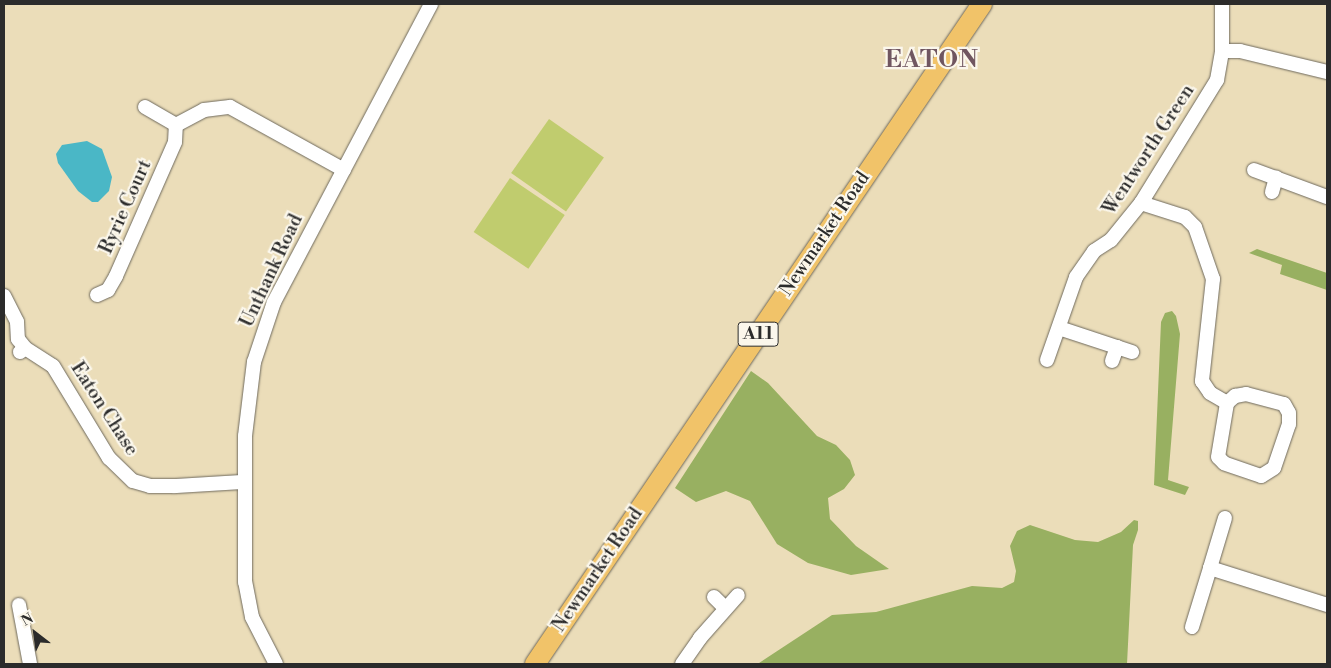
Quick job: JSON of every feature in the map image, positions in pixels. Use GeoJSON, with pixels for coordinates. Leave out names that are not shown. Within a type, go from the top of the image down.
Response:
{"type":"FeatureCollection","features":[{"type":"Feature","properties":{"kind":"highway","name":"Newmarket Road"},"geometry":{"type":"LineString","coordinates":[[536,664],[982,4]]}},
{"type":"Feature","properties":{"kind":"street","name":"Unthank Road"},"geometry":{"type":"LineString","coordinates":[[276,664],[255,623],[246,594],[244,482],[249,387],[260,340],[274,302],[431,4]]}},
{"type":"Feature","properties":{"kind":"street","name":"Wentworth Green"},"geometry":{"type":"LineString","coordinates":[[1047,360],[1076,277],[1094,251],[1111,240],[1141,202],[1216,80],[1222,51],[1222,4]]}},
{"type":"Feature","properties":{"kind":"street"},"geometry":{"type":"LineString","coordinates":[[1222,51],[1240,51],[1327,70]]}},
{"type":"Feature","properties":{"kind":"street"},"geometry":{"type":"LineString","coordinates":[[145,107],[176,125],[230,107],[344,170]]}},
{"type":"Feature","properties":{"kind":"street","name":"Ryrie Court"},"geometry":{"type":"LineString","coordinates":[[97,294],[108,290],[116,276],[175,142],[176,125]]}},
{"type":"Feature","properties":{"kind":"street"},"geometry":{"type":"LineString","coordinates":[[1254,170],[1274,185],[1327,197]]}},
{"type":"Feature","properties":{"kind":"street"},"geometry":{"type":"LineString","coordinates":[[1141,202],[1185,218],[1195,227],[1213,279],[1202,381],[1210,392],[1227,403]]}},
{"type":"Feature","properties":{"kind":"street"},"geometry":{"type":"LineString","coordinates":[[4,296],[17,322],[21,346]]}},
{"type":"Feature","properties":{"kind":"street"},"geometry":{"type":"LineString","coordinates":[[1059,328],[1132,352]]}},
{"type":"Feature","properties":{"kind":"street","name":"Eaton Chase"},"geometry":{"type":"LineString","coordinates":[[4,335],[53,366],[109,458],[133,480],[150,486],[244,482]]}},
{"type":"Feature","properties":{"kind":"street"},"geometry":{"type":"LineString","coordinates":[[1112,361],[1117,347]]}},
{"type":"Feature","properties":{"kind":"street"},"geometry":{"type":"LineString","coordinates":[[1246,394],[1284,404],[1289,424],[1269,473],[1261,476],[1224,463],[1218,457],[1227,403],[1235,396],[1246,394]]}},
{"type":"Feature","properties":{"kind":"street"},"geometry":{"type":"LineString","coordinates":[[1192,627],[1225,518]]}},
{"type":"Feature","properties":{"kind":"street"},"geometry":{"type":"LineString","coordinates":[[1210,568],[1327,605]]}},
{"type":"Feature","properties":{"kind":"street"},"geometry":{"type":"LineString","coordinates":[[682,664],[738,595]]}},
{"type":"Feature","properties":{"kind":"street"},"geometry":{"type":"LineString","coordinates":[[714,597],[726,608]]}},
{"type":"Feature","properties":{"kind":"street"},"geometry":{"type":"LineString","coordinates":[[19,605],[30,664]]}},
{"type":"Feature","properties":{"kind":"green space"},"geometry":{"type":"Polygon","coordinates":[[[549,119],[604,157],[566,211],[511,173],[549,119]]]}},
{"type":"Feature","properties":{"kind":"green space"},"geometry":{"type":"Polygon","coordinates":[[[510,178],[565,215],[528,269],[474,232],[510,178]]]}},
{"type":"Feature","properties":{"kind":"green space"},"geometry":{"type":"Polygon","coordinates":[[[1257,249],[1327,273],[1327,290],[1280,274],[1282,265],[1249,253],[1257,249]]]}},
{"type":"Feature","properties":{"kind":"green space"},"geometry":{"type":"Polygon","coordinates":[[[1172,311],[1176,316],[1180,334],[1168,480],[1189,487],[1185,495],[1154,485],[1161,322],[1165,313],[1172,311]]]}},
{"type":"Feature","properties":{"kind":"green space"},"geometry":{"type":"Polygon","coordinates":[[[751,371],[768,383],[817,436],[836,445],[850,460],[855,475],[844,489],[828,498],[830,519],[856,546],[889,569],[851,575],[808,563],[777,544],[750,501],[726,491],[696,502],[675,488],[751,371]]]}},
{"type":"Feature","properties":{"kind":"green space"},"geometry":{"type":"Polygon","coordinates":[[[1134,520],[1138,521],[1138,530],[1133,545],[1127,664],[759,663],[832,615],[876,612],[972,586],[1002,588],[1014,582],[1016,571],[1010,546],[1017,531],[1030,525],[1075,540],[1098,542],[1121,532],[1134,520]]]}},
{"type":"Feature","properties":{"kind":"water"},"geometry":{"type":"Polygon","coordinates":[[[87,141],[102,149],[112,177],[109,191],[98,202],[92,202],[78,191],[58,163],[56,154],[62,145],[87,141]]]}},
{"type":"Feature","properties":{"kind":"district","name":"EATON"},"geometry":{"type":"Point","coordinates":[932,61]}}]}
